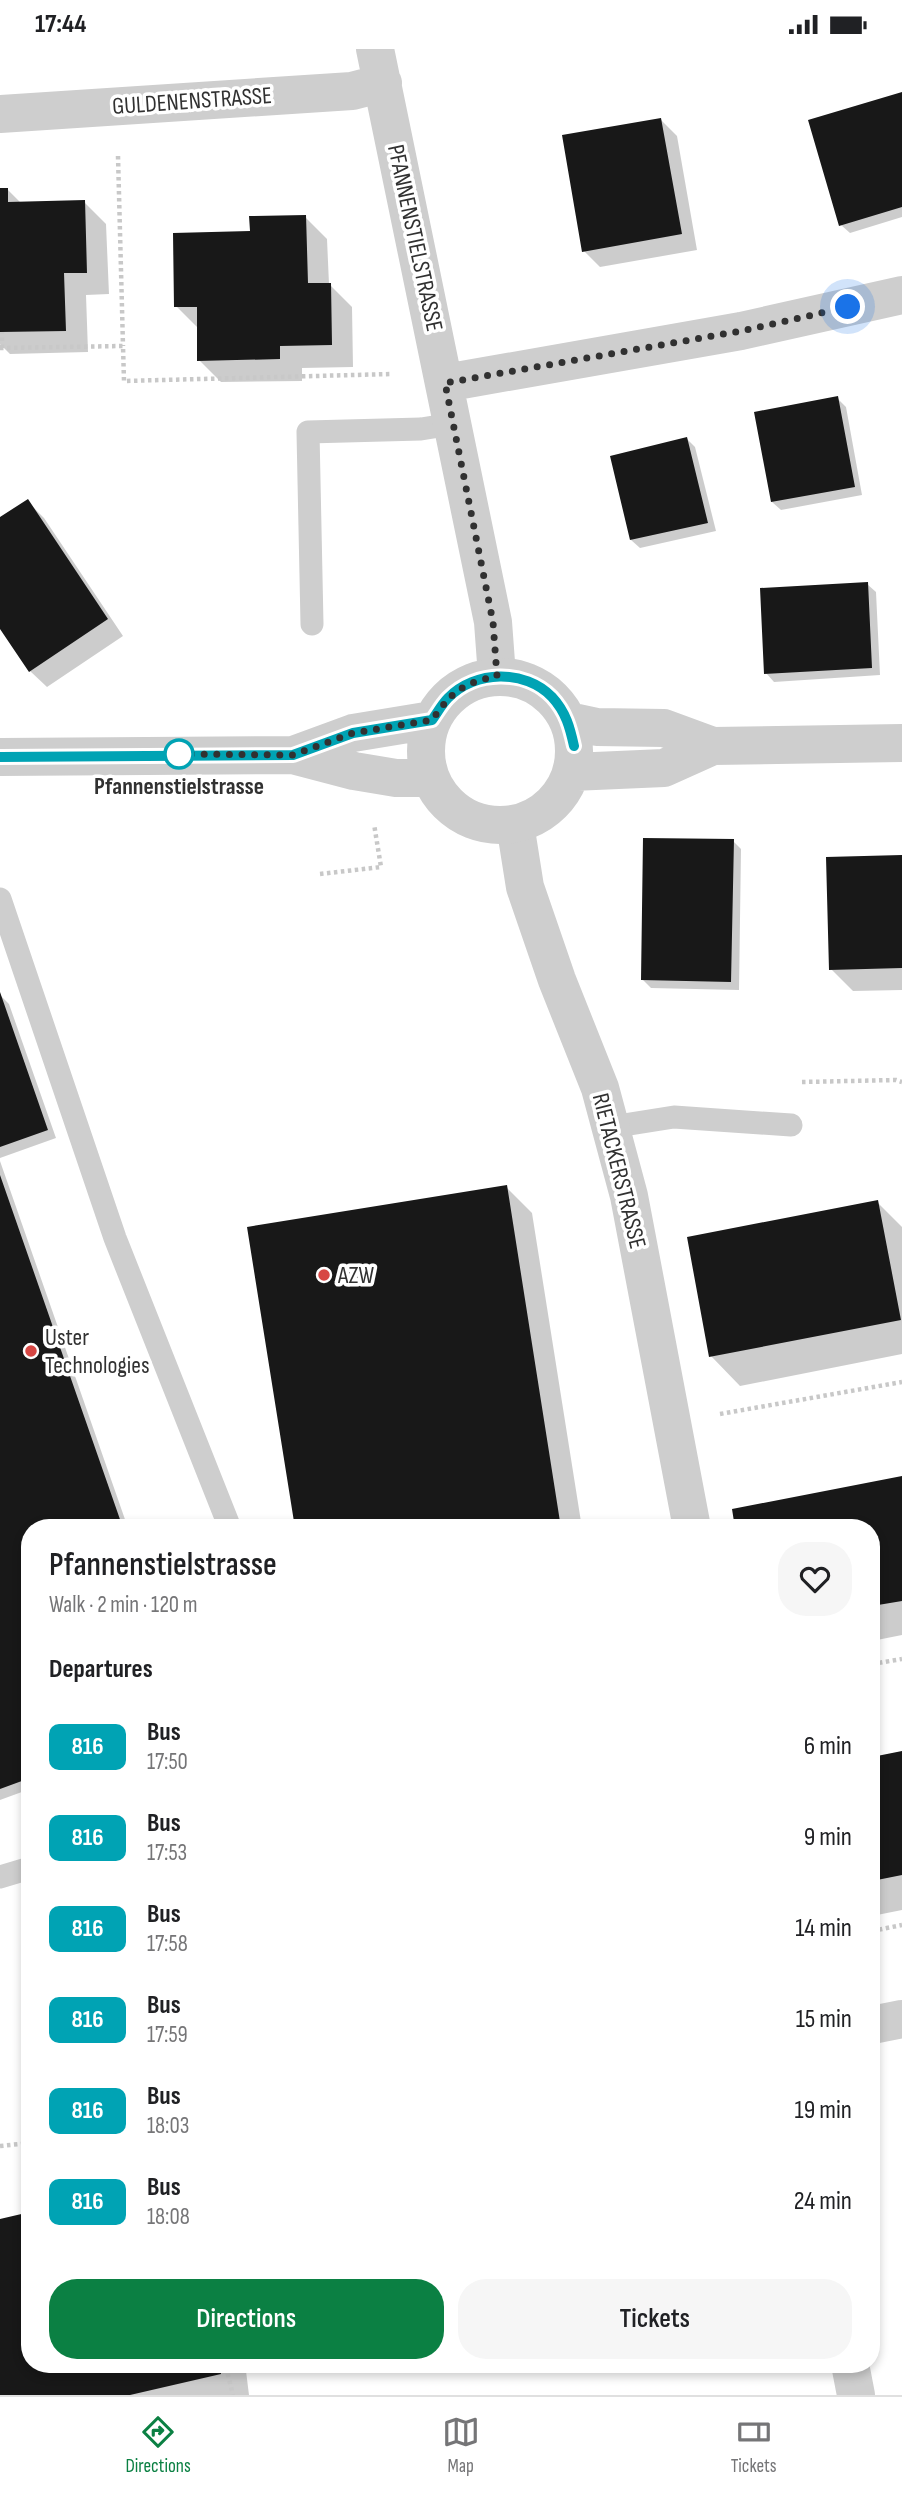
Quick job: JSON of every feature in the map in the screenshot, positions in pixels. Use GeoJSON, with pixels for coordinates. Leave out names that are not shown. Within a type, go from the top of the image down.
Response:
{"type":"FeatureCollection","features":[{"type":"Feature","properties":{"kind":"street","name":"GULDENENSTRASSE"},"geometry":{"type":"LineString","coordinates":[[0,114],[352,91],[379,66]]}},
{"type":"Feature","properties":{"kind":"street","name":"PFANNENSTIELSTRASSE"},"geometry":{"type":"LineString","coordinates":[[379,66],[493,622],[497,676]]}},
{"type":"Feature","properties":{"kind":"street"},"geometry":{"type":"LineString","coordinates":[[445,383],[741,331],[902,295]]}},
{"type":"Feature","properties":{"kind":"street"},"geometry":{"type":"LineString","coordinates":[[497,676],[527,681],[551,696],[569,721],[574,746],[572,772],[559,797],[540,815],[515,824],[495,826],[456,811],[440,796],[430,778],[426,749],[432,720],[448,697],[470,682],[497,676]]}},
{"type":"Feature","properties":{"kind":"street"},"geometry":{"type":"LineString","coordinates":[[293,755],[353,733],[432,720]]}},
{"type":"Feature","properties":{"kind":"street"},"geometry":{"type":"LineString","coordinates":[[569,721],[597,727],[664,728],[713,746],[902,743]]}},
{"type":"Feature","properties":{"kind":"street"},"geometry":{"type":"LineString","coordinates":[[572,772],[664,768],[713,746]]}},
{"type":"Feature","properties":{"kind":"street"},"geometry":{"type":"LineString","coordinates":[[0,757],[293,755],[354,771],[396,778],[430,778]]}},
{"type":"Feature","properties":{"kind":"street","name":"RIETACKERSTRASSE"},"geometry":{"type":"LineString","coordinates":[[515,824],[524,887],[600,1088],[629,1196],[690,1519]]}},
{"type":"Feature","properties":{"kind":"street"},"geometry":{"type":"LineString","coordinates":[[880,2023],[902,2019]]}},
{"type":"Feature","properties":{"kind":"street"},"geometry":{"type":"LineString","coordinates":[[852,2373],[856,2395]]}},
{"type":"Feature","properties":{"kind":"lane"},"geometry":{"type":"LineString","coordinates":[[312,624],[308,432],[421,429],[452,424]]}},
{"type":"Feature","properties":{"kind":"lane"},"geometry":{"type":"LineString","coordinates":[[0,899],[115,1238],[226,1519]]}},
{"type":"Feature","properties":{"kind":"lane"},"geometry":{"type":"LineString","coordinates":[[611,1127],[674,1117],[791,1125]]}},
{"type":"Feature","properties":{"kind":"lane"},"geometry":{"type":"LineString","coordinates":[[0,1877],[21,1871]]}},
{"type":"Feature","properties":{"kind":"path"},"geometry":{"type":"LineString","coordinates":[[116,106],[124,381],[397,374]]}},
{"type":"Feature","properties":{"kind":"path"},"geometry":{"type":"LineString","coordinates":[[2,332],[1,348],[123,346]]}},
{"type":"Feature","properties":{"kind":"path"},"geometry":{"type":"LineString","coordinates":[[320,874],[381,867],[374,821]]}},
{"type":"Feature","properties":{"kind":"path"},"geometry":{"type":"LineString","coordinates":[[714,1415],[902,1382]]}},
{"type":"Feature","properties":{"kind":"path"},"geometry":{"type":"LineString","coordinates":[[880,1663],[902,1659]]}},
{"type":"Feature","properties":{"kind":"path"},"geometry":{"type":"LineString","coordinates":[[880,1929],[902,1925]]}},
{"type":"Feature","properties":{"kind":"path"},"geometry":{"type":"LineString","coordinates":[[0,2146],[21,2144]]}},
{"type":"Feature","properties":{"kind":"path"},"geometry":{"type":"LineString","coordinates":[[228,2373],[233,2395]]}},
{"type":"Feature","properties":{"kind":"building"},"geometry":{"type":"Polygon","coordinates":[[[902,92],[902,207],[839,226],[808,120],[902,92]]]}},
{"type":"Feature","properties":{"kind":"building"},"geometry":{"type":"Polygon","coordinates":[[[661,118],[682,234],[582,252],[562,135],[661,118]]]}},
{"type":"Feature","properties":{"kind":"building"},"geometry":{"type":"Polygon","coordinates":[[[0,188],[8,188],[8,202],[85,200],[87,273],[64,273],[66,331],[0,332],[0,188]]]}},
{"type":"Feature","properties":{"kind":"building"},"geometry":{"type":"Polygon","coordinates":[[[306,215],[308,283],[331,283],[332,345],[280,346],[280,359],[197,361],[197,307],[174,307],[173,233],[250,231],[249,216],[306,215]]]}},
{"type":"Feature","properties":{"kind":"building"},"geometry":{"type":"Polygon","coordinates":[[[838,396],[855,487],[771,502],[754,412],[838,396]]]}},
{"type":"Feature","properties":{"kind":"building"},"geometry":{"type":"Polygon","coordinates":[[[687,437],[708,523],[630,540],[610,456],[687,437]]]}},
{"type":"Feature","properties":{"kind":"building"},"geometry":{"type":"Polygon","coordinates":[[[28,499],[108,619],[29,672],[0,629],[0,517],[28,499]]]}},
{"type":"Feature","properties":{"kind":"building"},"geometry":{"type":"Polygon","coordinates":[[[868,582],[872,668],[764,674],[760,588],[868,582]]]}},
{"type":"Feature","properties":{"kind":"building"},"geometry":{"type":"Polygon","coordinates":[[[643,838],[734,839],[731,982],[641,980],[643,838]]]}},
{"type":"Feature","properties":{"kind":"building"},"geometry":{"type":"Polygon","coordinates":[[[902,855],[902,968],[829,970],[826,857],[902,855]]]}},
{"type":"Feature","properties":{"kind":"building"},"geometry":{"type":"Polygon","coordinates":[[[0,992],[48,1130],[0,1147],[0,992]]]}},
{"type":"Feature","properties":{"kind":"building","name":"Uster Technologies"},"geometry":{"type":"Polygon","coordinates":[[[0,1175],[120,1519],[21,1519],[21,1781],[0,1789],[0,1175]]]}},
{"type":"Feature","properties":{"kind":"building"},"geometry":{"type":"Polygon","coordinates":[[[507,1185],[560,1519],[294,1519],[247,1227],[507,1185]]]}},
{"type":"Feature","properties":{"kind":"building"},"geometry":{"type":"Polygon","coordinates":[[[878,1200],[901,1320],[709,1357],[687,1237],[878,1200]]]}},
{"type":"Feature","properties":{"kind":"building"},"geometry":{"type":"Polygon","coordinates":[[[902,1476],[902,1601],[880,1605],[880,1519],[734,1519],[732,1509],[902,1476]]]}},
{"type":"Feature","properties":{"kind":"building"},"geometry":{"type":"Polygon","coordinates":[[[902,1751],[902,1875],[880,1879],[880,1755],[902,1751]]]}},
{"type":"Feature","properties":{"kind":"building"},"geometry":{"type":"Polygon","coordinates":[[[21,2214],[21,2373],[221,2374],[130,2395],[0,2395],[0,2219],[21,2214]]]}},
{"type":"Feature","properties":{"kind":"bus line","name":"816"},"geometry":{"type":"LineString","coordinates":[[0,757],[293,755],[353,733],[432,720],[448,697],[470,682],[497,676],[527,681],[551,696],[569,721],[574,746]]}},
{"type":"Feature","properties":{"kind":"place","name":"Pfannenstielstrasse"},"geometry":{"type":"Point","coordinates":[179,754]}},
{"type":"Feature","properties":{"kind":"place","name":"AZW"},"geometry":{"type":"Point","coordinates":[324,1275]}},
{"type":"Feature","properties":{"kind":"place","name":"Uster Technologies"},"geometry":{"type":"Point","coordinates":[31,1351]}},
{"type":"Feature","properties":{"kind":"route"},"geometry":{"type":"LineString","coordinates":[[179,754],[293,755],[353,733],[432,720],[448,697],[470,682],[497,676],[493,622],[445,383],[741,331],[848,307]]}}]}
